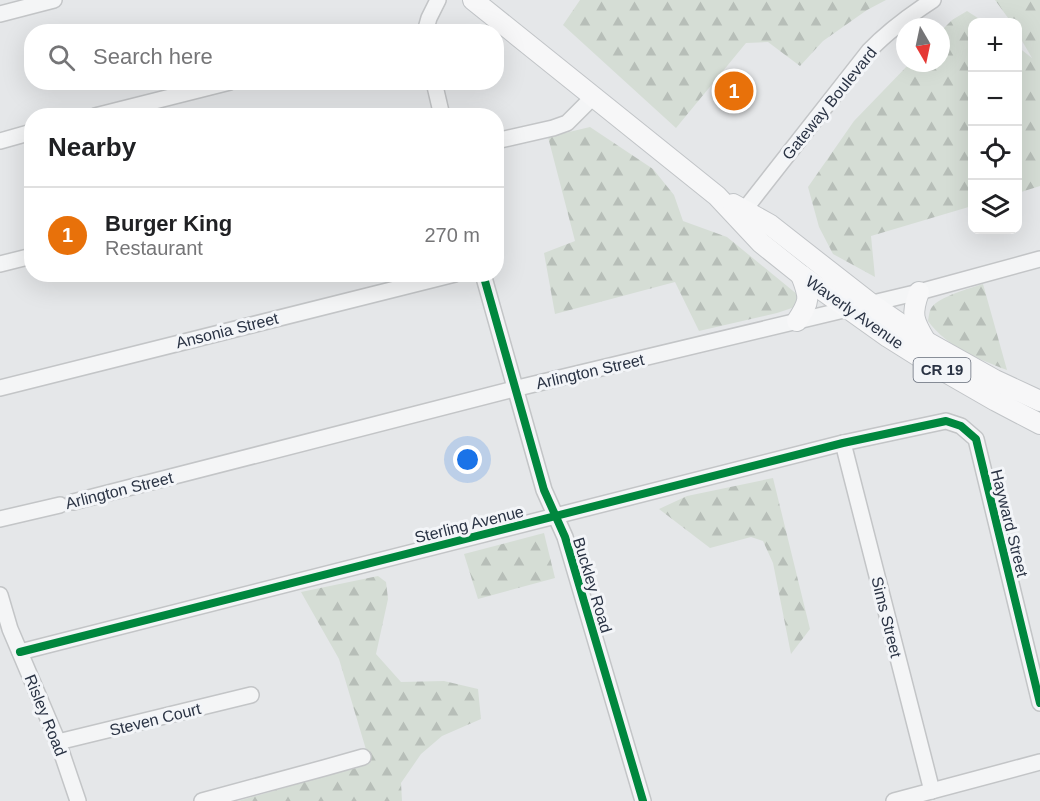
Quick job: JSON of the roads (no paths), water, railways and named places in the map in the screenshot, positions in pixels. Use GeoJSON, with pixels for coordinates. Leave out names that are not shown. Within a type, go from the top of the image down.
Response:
{"type":"FeatureCollection","features":[{"type":"Feature","properties":{"kind":"main road","name":"Waverly Avenue"},"geometry":{"type":"LineString","coordinates":[[473,0],[503,24]]}},
{"type":"Feature","properties":{"kind":"main road","name":"Waverly Avenue"},"geometry":{"type":"LineString","coordinates":[[504,25],[740,214],[761,243],[801,275],[923,359],[1040,424]]}},
{"type":"Feature","properties":{"kind":"main road","name":"Waverly Avenue"},"geometry":{"type":"LineString","coordinates":[[740,214],[769,224],[870,303],[927,342],[995,380],[1040,401]]}},
{"type":"Feature","properties":{"kind":"main road"},"geometry":{"type":"LineString","coordinates":[[797,321],[807,306],[808,300],[801,275]]}},
{"type":"Feature","properties":{"kind":"main road"},"geometry":{"type":"LineString","coordinates":[[919,292],[913,315],[916,325],[927,342]]}},
{"type":"Feature","properties":{"kind":"street"},"geometry":{"type":"LineString","coordinates":[[0,14],[54,0]]}},
{"type":"Feature","properties":{"kind":"street"},"geometry":{"type":"LineString","coordinates":[[427,24],[438,0]]}},
{"type":"Feature","properties":{"kind":"street","name":"Gateway Boulevard"},"geometry":{"type":"LineString","coordinates":[[740,214],[869,51],[904,19],[933,0]]}},
{"type":"Feature","properties":{"kind":"street"},"geometry":{"type":"LineString","coordinates":[[127,108],[198,90]]}},
{"type":"Feature","properties":{"kind":"street"},"geometry":{"type":"LineString","coordinates":[[436,90],[440,108]]}},
{"type":"Feature","properties":{"kind":"street"},"geometry":{"type":"LineString","coordinates":[[504,139],[567,123],[593,97]]}},
{"type":"Feature","properties":{"kind":"street"},"geometry":{"type":"LineString","coordinates":[[0,141],[24,134]]}},
{"type":"Feature","properties":{"kind":"street"},"geometry":{"type":"LineString","coordinates":[[0,264],[24,258]]}},
{"type":"Feature","properties":{"kind":"street","name":"Arlington Street"},"geometry":{"type":"LineString","coordinates":[[0,519],[516,388],[919,292],[1040,259]]}},
{"type":"Feature","properties":{"kind":"street","name":"Ansonia Street"},"geometry":{"type":"LineString","coordinates":[[0,388],[423,282]]}},
{"type":"Feature","properties":{"kind":"street","name":"Buckley Road"},"geometry":{"type":"LineString","coordinates":[[485,282],[544,490],[565,537],[643,801]]}},
{"type":"Feature","properties":{"kind":"street","name":"Sterling Avenue"},"geometry":{"type":"LineString","coordinates":[[20,652],[843,443],[946,421],[961,426]]}},
{"type":"Feature","properties":{"kind":"street","name":"Hayward Street"},"geometry":{"type":"LineString","coordinates":[[961,426],[976,439],[1040,703]]}},
{"type":"Feature","properties":{"kind":"street","name":"Sims Street"},"geometry":{"type":"LineString","coordinates":[[843,443],[932,791]]}},
{"type":"Feature","properties":{"kind":"street","name":"Risley Road"},"geometry":{"type":"LineString","coordinates":[[0,595],[10,629],[58,742],[78,801]]}},
{"type":"Feature","properties":{"kind":"street","name":"Steven Court"},"geometry":{"type":"LineString","coordinates":[[58,742],[251,695]]}},
{"type":"Feature","properties":{"kind":"street"},"geometry":{"type":"LineString","coordinates":[[202,801],[363,757]]}},
{"type":"Feature","properties":{"kind":"street"},"geometry":{"type":"LineString","coordinates":[[894,801],[1040,762]]}},
{"type":"Feature","properties":{"kind":"place","name":"Burger King"},"geometry":{"type":"Point","coordinates":[734,91]}}]}
